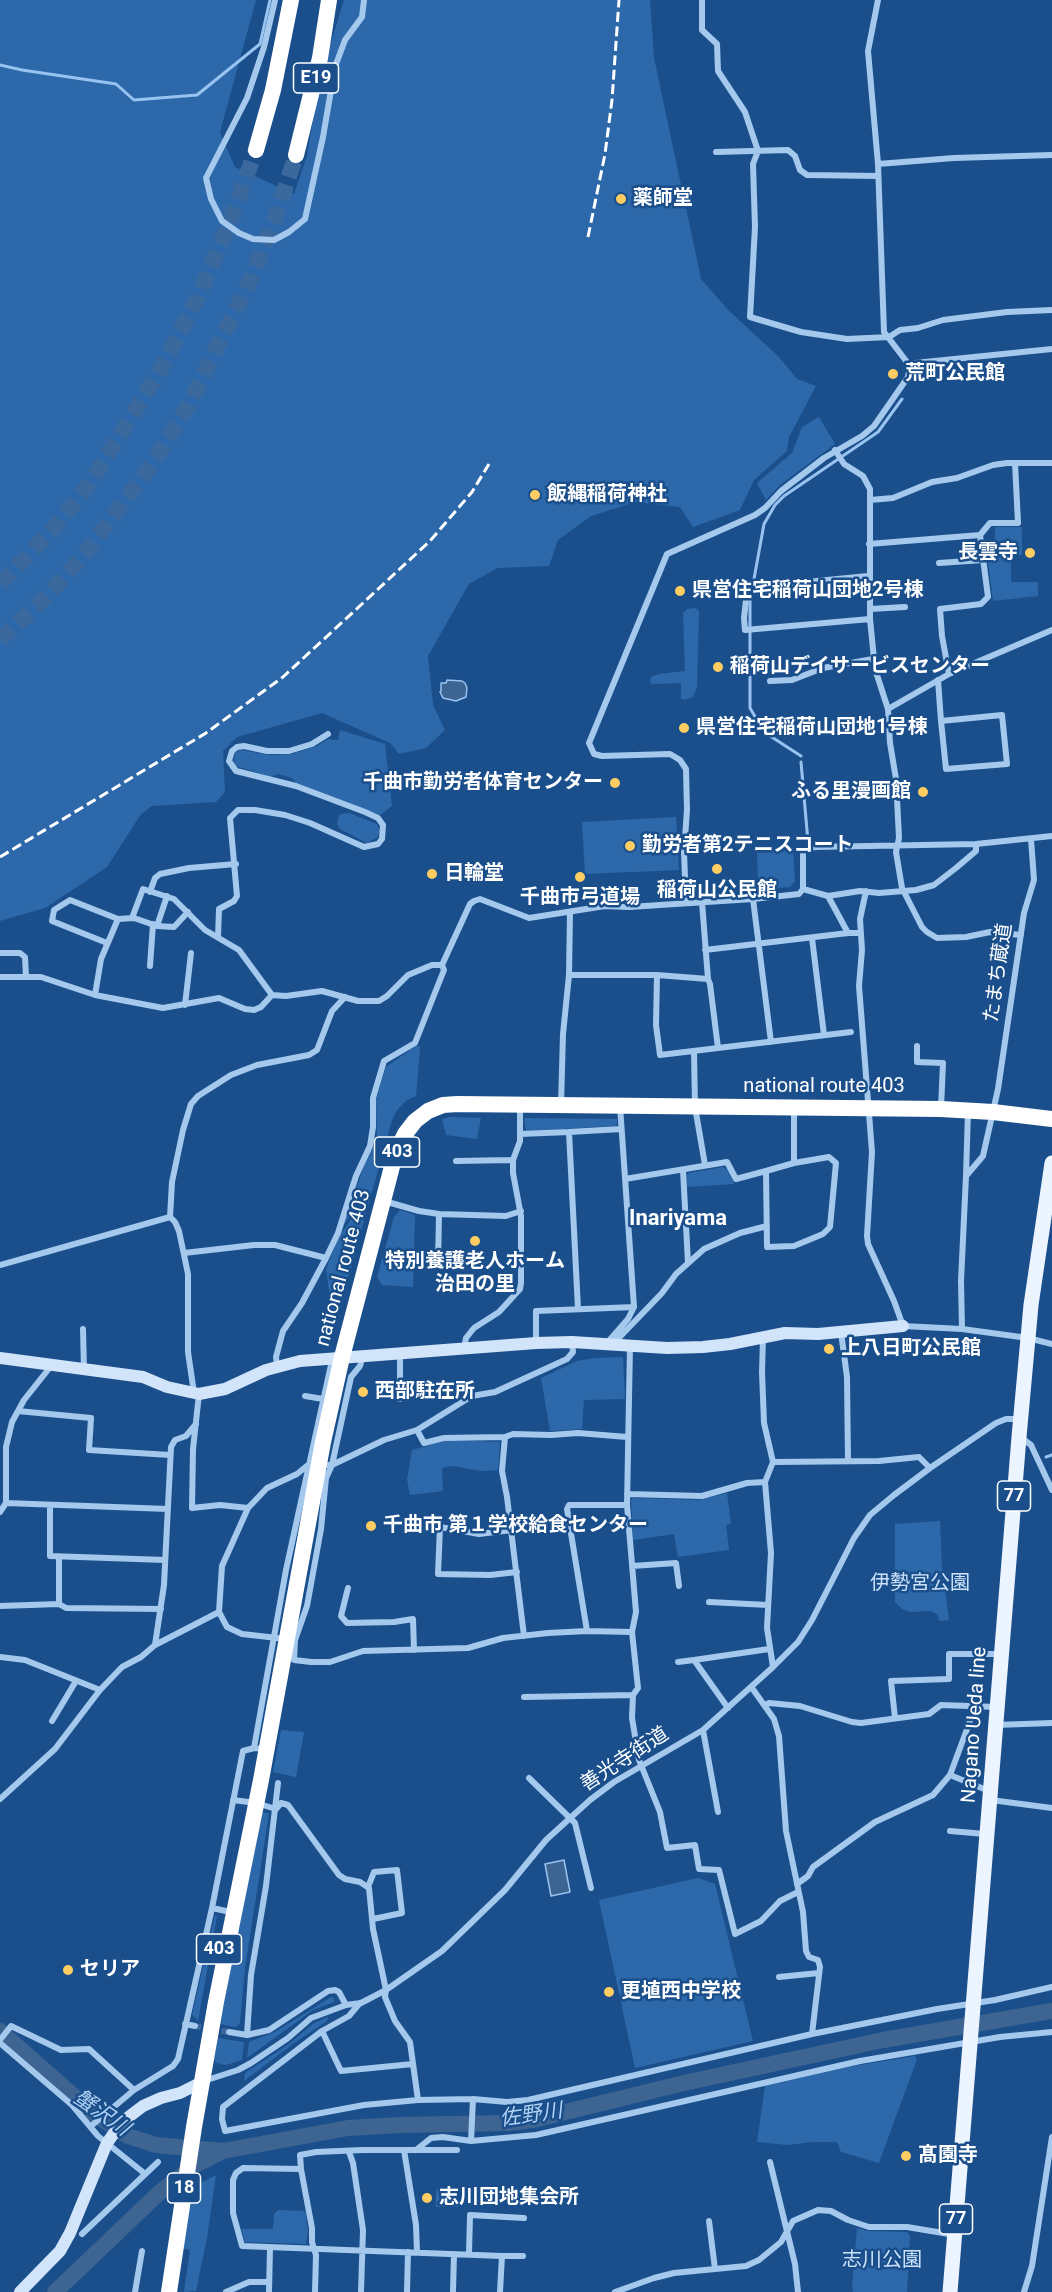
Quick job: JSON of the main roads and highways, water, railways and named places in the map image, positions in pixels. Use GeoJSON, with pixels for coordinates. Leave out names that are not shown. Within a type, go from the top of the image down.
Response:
{"type":"FeatureCollection","features":[{"type":"Feature","properties":{"kind":"highway","name":"E19"},"geometry":{"type":"LineString","coordinates":[[256,150],[273,90],[291,0]]}},
{"type":"Feature","properties":{"kind":"highway","name":"E19"},"geometry":{"type":"LineString","coordinates":[[296,155],[320,58],[329,0]]}},
{"type":"Feature","properties":{"kind":"highway","name":"national route 403"},"geometry":{"type":"LineString","coordinates":[[254,1809],[260,1748],[286,1638],[320,1465],[337,1361],[395,1155],[405,1134],[415,1121],[444,1105],[941,1109],[1052,1119]]}},
{"type":"Feature","properties":{"kind":"highway","name":"403"},"geometry":{"type":"LineString","coordinates":[[198,2083],[219,1909],[254,1809]]}},
{"type":"Feature","properties":{"kind":"highway","name":"403"},"geometry":{"type":"LineString","coordinates":[[198,2083],[254,1809]]}},
{"type":"Feature","properties":{"kind":"highway","name":"18"},"geometry":{"type":"LineString","coordinates":[[157,2292],[170,2249],[198,2083]]}},
{"type":"Feature","properties":{"kind":"highway","name":"18"},"geometry":{"type":"LineString","coordinates":[[169,2292],[170,2249]]}},
{"type":"Feature","properties":{"kind":"main road","name":"Nagano Ueda line"},"geometry":{"type":"LineString","coordinates":[[950,2292],[1019,1437],[1031,1305],[1052,1163]]}},
{"type":"Feature","properties":{"kind":"waterway"},"geometry":{"type":"LineString","coordinates":[[0,65],[116,84],[134,100],[197,95],[260,44],[270,0]]}},
{"type":"Feature","properties":{"kind":"waterway"},"geometry":{"type":"LineString","coordinates":[[801,756],[764,732],[750,708],[750,601],[764,524],[775,505],[784,496],[878,432],[902,399]]}},
{"type":"Feature","properties":{"kind":"waterway"},"geometry":{"type":"LineString","coordinates":[[801,762],[808,842]]}},
{"type":"Feature","properties":{"kind":"waterway"},"geometry":{"type":"LineString","coordinates":[[1046,1457],[1052,1455]]}},
{"type":"Feature","properties":{"kind":"waterway","name":"佐野川"},"geometry":{"type":"LineString","coordinates":[[55,2292],[160,2192],[194,2166],[223,2151],[348,2128],[508,2123],[533,2120],[684,2083],[883,2040],[1052,2011]]}},
{"type":"Feature","properties":{"kind":"waterway","name":"蟹沢川"},"geometry":{"type":"LineString","coordinates":[[0,2031],[94,2114],[128,2136],[156,2145],[223,2151]]}},
{"type":"Feature","properties":{"kind":"tunnel"},"geometry":{"type":"LineString","coordinates":[[0,584],[55,527],[90,483],[162,367],[198,297],[230,221],[256,150]]}},
{"type":"Feature","properties":{"kind":"tunnel"},"geometry":{"type":"LineString","coordinates":[[0,640],[48,595],[88,550],[152,464],[187,408],[251,279],[276,216],[296,155]]}},
{"type":"Feature","properties":{"kind":"tunnel"},"geometry":{"type":"LineString","coordinates":[[195,2026],[229,2032]]}},
{"type":"Feature","properties":{"kind":"railway"},"geometry":{"type":"LineString","coordinates":[[588,237],[605,154],[612,100],[619,0]]}},
{"type":"Feature","properties":{"kind":"railway"},"geometry":{"type":"LineString","coordinates":[[0,857],[206,733],[283,677],[430,541],[472,492],[489,464]]}},
{"type":"Feature","properties":{"kind":"place","name":"薬師堂"},"geometry":{"type":"Point","coordinates":[621,199]}},
{"type":"Feature","properties":{"kind":"place","name":"荒町公民館"},"geometry":{"type":"Point","coordinates":[893,374]}},
{"type":"Feature","properties":{"kind":"place","name":"飯縄稲荷神社"},"geometry":{"type":"Point","coordinates":[535,495]}},
{"type":"Feature","properties":{"kind":"place","name":"長雲寺"},"geometry":{"type":"Point","coordinates":[1030,553]}},
{"type":"Feature","properties":{"kind":"place","name":"県営住宅稲荷山団地2号棟"},"geometry":{"type":"Point","coordinates":[680,591]}},
{"type":"Feature","properties":{"kind":"place","name":"稲荷山デイサービスセンター"},"geometry":{"type":"Point","coordinates":[718,667]}},
{"type":"Feature","properties":{"kind":"place","name":"県営住宅稲荷山団地1号棟"},"geometry":{"type":"Point","coordinates":[684,728]}},
{"type":"Feature","properties":{"kind":"place","name":"千曲市勤労者体育センター"},"geometry":{"type":"Point","coordinates":[615,783]}},
{"type":"Feature","properties":{"kind":"place","name":"ふる里漫画館"},"geometry":{"type":"Point","coordinates":[923,792]}},
{"type":"Feature","properties":{"kind":"place","name":"勤労者第2テニスコート"},"geometry":{"type":"Point","coordinates":[630,846]}},
{"type":"Feature","properties":{"kind":"place","name":"稲荷山公民館"},"geometry":{"type":"Point","coordinates":[717,869]}},
{"type":"Feature","properties":{"kind":"place","name":"日輪堂"},"geometry":{"type":"Point","coordinates":[432,874]}},
{"type":"Feature","properties":{"kind":"place","name":"千曲市弓道場"},"geometry":{"type":"Point","coordinates":[580,877]}},
{"type":"Feature","properties":{"kind":"place","name":"特別養護老人ホーム 治田の里"},"geometry":{"type":"Point","coordinates":[475,1241]}},
{"type":"Feature","properties":{"kind":"place","name":"上八日町公民館"},"geometry":{"type":"Point","coordinates":[829,1349]}},
{"type":"Feature","properties":{"kind":"place","name":"西部駐在所"},"geometry":{"type":"Point","coordinates":[363,1392]}},
{"type":"Feature","properties":{"kind":"place","name":"千曲市 第１学校給食センター"},"geometry":{"type":"Point","coordinates":[371,1526]}},
{"type":"Feature","properties":{"kind":"place","name":"セリア"},"geometry":{"type":"Point","coordinates":[68,1970]}},
{"type":"Feature","properties":{"kind":"place","name":"更埴西中学校"},"geometry":{"type":"Point","coordinates":[609,1992]}},
{"type":"Feature","properties":{"kind":"place","name":"髙園寺"},"geometry":{"type":"Point","coordinates":[906,2156]}},
{"type":"Feature","properties":{"kind":"place","name":"志川団地集会所"},"geometry":{"type":"Point","coordinates":[427,2198]}},
{"type":"Feature","properties":{"kind":"district","name":"Inariyama"},"geometry":{"type":"Point","coordinates":[678,1219]}},
{"type":"Feature","properties":{"kind":"park label","name":"伊勢宮公園"},"geometry":{"type":"Point","coordinates":[920,1584]}},
{"type":"Feature","properties":{"kind":"park label","name":"志川公園"},"geometry":{"type":"Point","coordinates":[882,2261]}}]}
